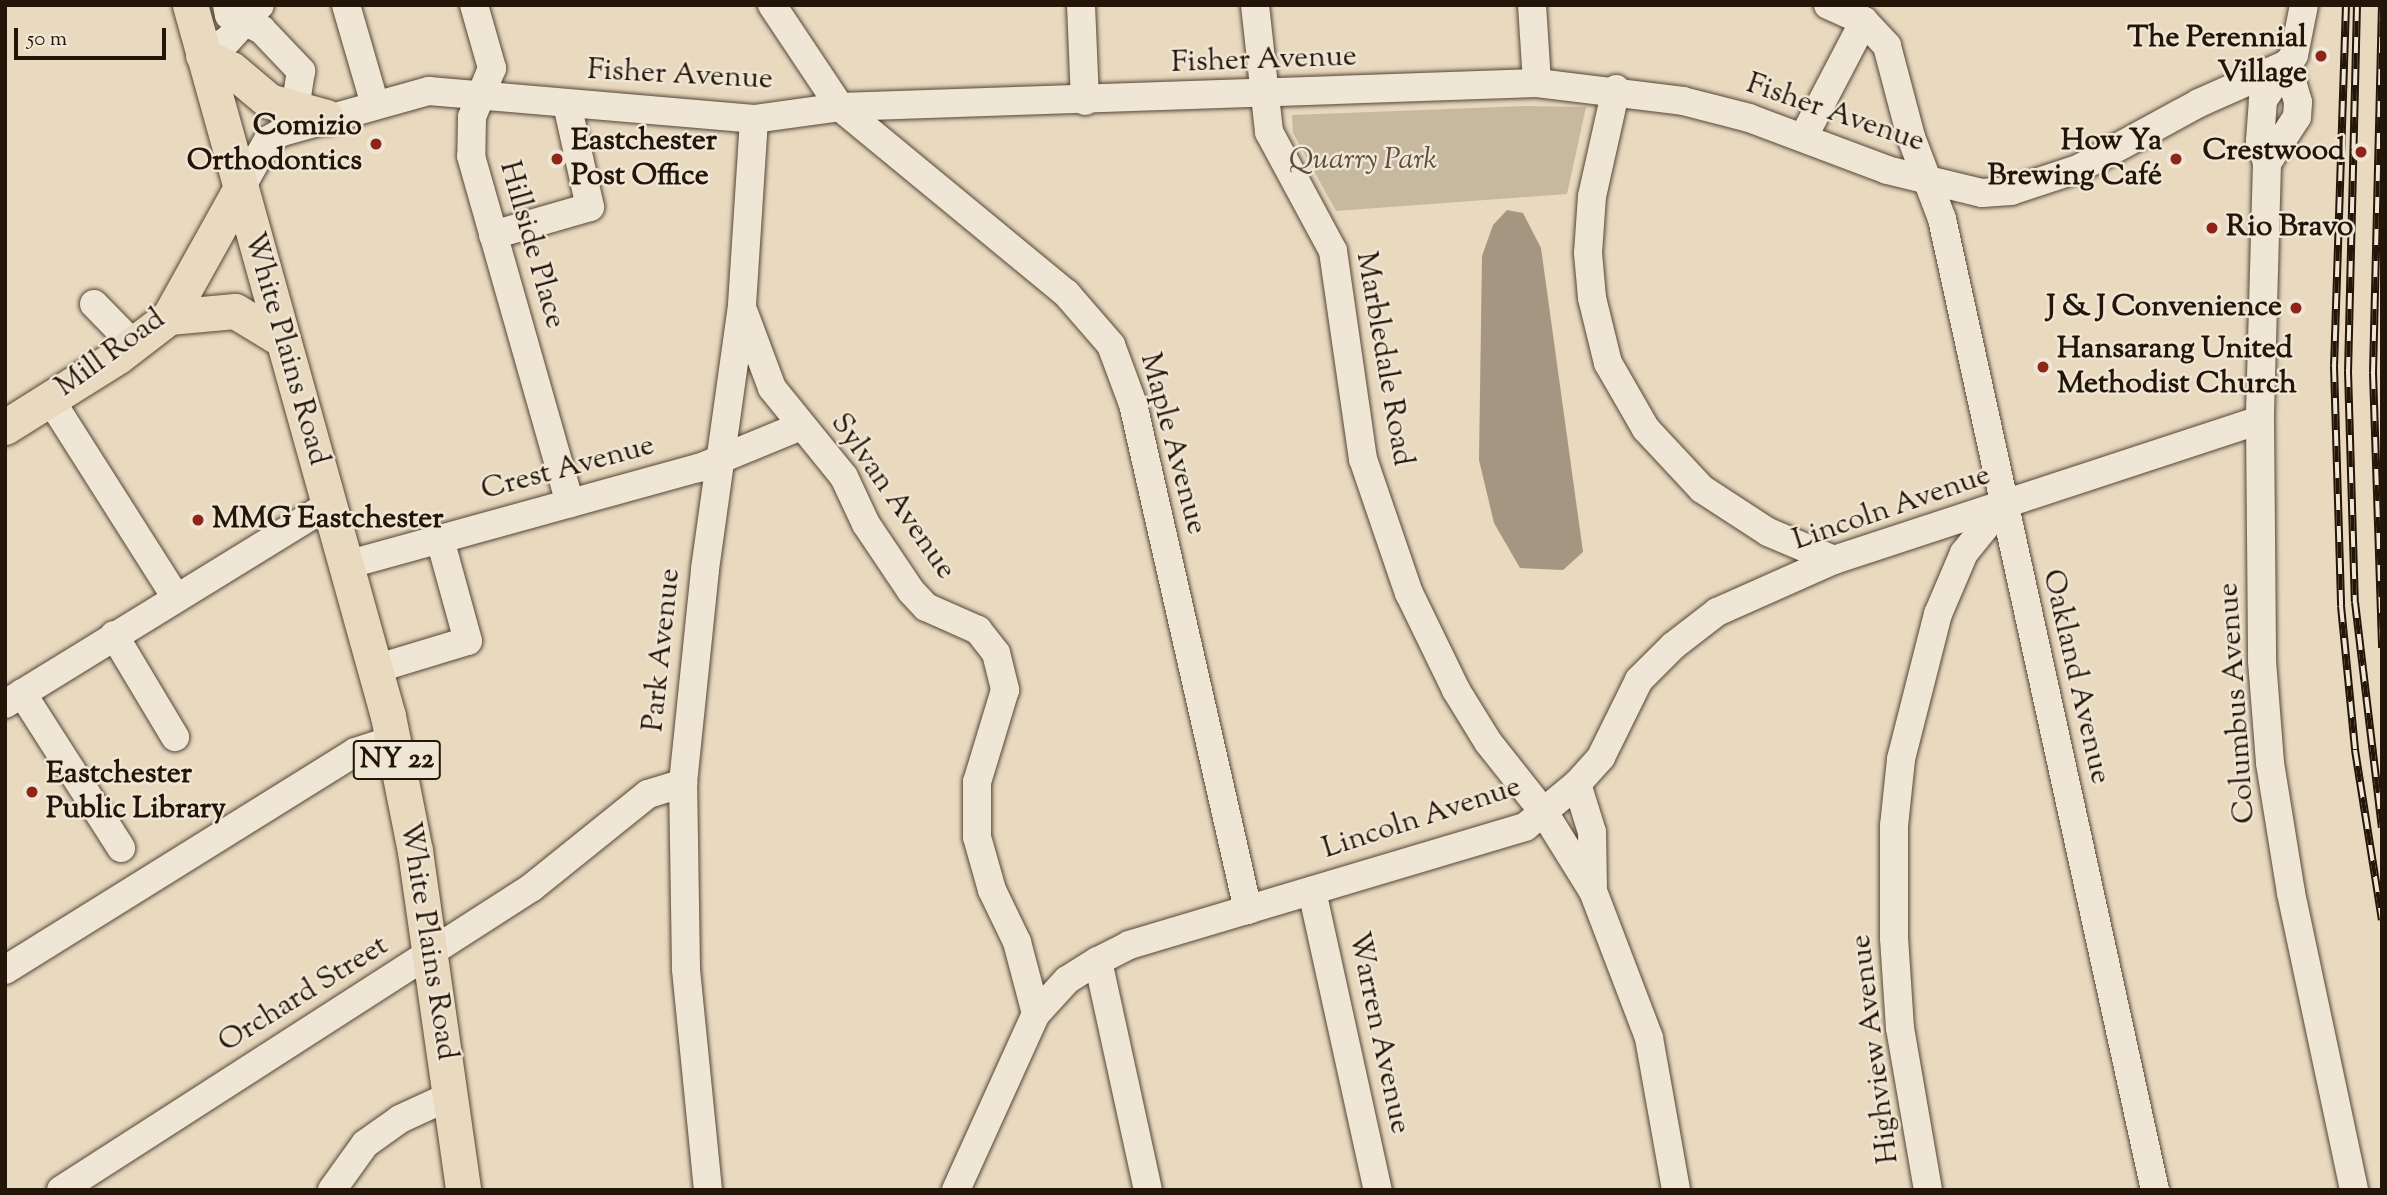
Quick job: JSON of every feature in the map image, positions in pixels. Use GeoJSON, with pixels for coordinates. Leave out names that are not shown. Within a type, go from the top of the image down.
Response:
{"type":"FeatureCollection","features":[{"type":"Feature","properties":{"kind":"main road","name":"White Plains Road"},"geometry":{"type":"LineString","coordinates":[[190,5],[239,191],[284,340],[376,669],[392,740],[430,955],[463,1190]]}},
{"type":"Feature","properties":{"kind":"main road"},"geometry":{"type":"LineString","coordinates":[[203,55],[230,69],[260,97],[310,112]]}},
{"type":"Feature","properties":{"kind":"main road","name":"Mill Road"},"geometry":{"type":"LineString","coordinates":[[5,427],[134,345],[169,317],[239,191]]}},
{"type":"Feature","properties":{"kind":"main road"},"geometry":{"type":"LineString","coordinates":[[169,317],[235,312],[251,317],[284,340]]}},
{"type":"Feature","properties":{"kind":"street"},"geometry":{"type":"LineString","coordinates":[[346,5],[375,105]]}},
{"type":"Feature","properties":{"kind":"street","name":"Hillside Place"},"geometry":{"type":"LineString","coordinates":[[474,5],[492,68],[472,117],[471,156],[570,503]]}},
{"type":"Feature","properties":{"kind":"street","name":"Maple Avenue"},"geometry":{"type":"LineString","coordinates":[[772,5],[840,107],[1066,293],[1111,345],[1133,404],[1248,910]]}},
{"type":"Feature","properties":{"kind":"street"},"geometry":{"type":"LineString","coordinates":[[1081,5],[1085,101]]}},
{"type":"Feature","properties":{"kind":"street","name":"Marbledale Road"},"geometry":{"type":"LineString","coordinates":[[1255,5],[1269,132],[1333,251],[1363,459],[1409,593],[1469,711],[1545,814],[1593,891],[1649,1038],[1676,1190]]}},
{"type":"Feature","properties":{"kind":"street"},"geometry":{"type":"LineString","coordinates":[[1532,5],[1537,83]]}},
{"type":"Feature","properties":{"kind":"street"},"geometry":{"type":"LineString","coordinates":[[1804,136],[1864,21],[1828,5]]}},
{"type":"Feature","properties":{"kind":"street","name":"Columbus Avenue"},"geometry":{"type":"LineString","coordinates":[[2304,5],[2297,46],[2263,100],[2260,141],[2267,163],[2260,420],[2262,661],[2270,763],[2291,893],[2354,1190]]}},
{"type":"Feature","properties":{"kind":"street"},"geometry":{"type":"LineString","coordinates":[[203,55],[244,11],[301,71],[310,112]]}},
{"type":"Feature","properties":{"kind":"street","name":"Oakland Avenue"},"geometry":{"type":"LineString","coordinates":[[1864,21],[1876,31],[1893,60],[1911,137],[1942,219],[2155,1190]]}},
{"type":"Feature","properties":{"kind":"street","name":"Fisher Avenue"},"geometry":{"type":"LineString","coordinates":[[239,191],[268,140],[310,112],[375,105],[429,91],[754,119],[840,107],[1264,95],[1537,83],[1616,89],[1683,101],[1804,136],[1887,170],[1982,193],[2033,188],[2287,64]]}},
{"type":"Feature","properties":{"kind":"street"},"geometry":{"type":"LineString","coordinates":[[1616,89],[1594,183],[1588,253],[1592,298],[1608,363],[1646,429],[1702,489],[1768,533],[1834,560]]}},
{"type":"Feature","properties":{"kind":"street"},"geometry":{"type":"LineString","coordinates":[[493,235],[590,207],[567,104]]}},
{"type":"Feature","properties":{"kind":"street","name":"Park Avenue"},"geometry":{"type":"LineString","coordinates":[[708,1190],[688,991],[683,783],[719,462],[742,305],[754,119]]}},
{"type":"Feature","properties":{"kind":"street"},"geometry":{"type":"LineString","coordinates":[[94,304],[134,345]]}},
{"type":"Feature","properties":{"kind":"street","name":"Sylvan Avenue"},"geometry":{"type":"LineString","coordinates":[[742,305],[755,352],[772,388],[844,477],[866,524],[911,591],[926,607],[978,630],[996,653],[1005,690],[982,759],[974,808],[979,849],[1017,942],[1036,1013]]}},
{"type":"Feature","properties":{"kind":"street"},"geometry":{"type":"LineString","coordinates":[[50,399],[175,596]]}},
{"type":"Feature","properties":{"kind":"street","name":"Lincoln Avenue"},"geometry":{"type":"LineString","coordinates":[[956,1190],[1036,1013],[1067,980],[1098,961],[1129,945],[1525,827],[1545,814],[1601,757],[1639,680],[1701,622],[1745,597],[1834,560],[2260,420]]}},
{"type":"Feature","properties":{"kind":"street","name":"Crest Avenue"},"geometry":{"type":"LineString","coordinates":[[346,565],[719,462],[742,447],[802,426]]}},
{"type":"Feature","properties":{"kind":"street"},"geometry":{"type":"LineString","coordinates":[[121,848],[14,699],[175,596],[330,504]]}},
{"type":"Feature","properties":{"kind":"street","name":"Highview Avenue"},"geometry":{"type":"LineString","coordinates":[[1927,1190],[1900,1028],[1892,876],[1898,786],[1938,614],[1964,554],[2003,505]]}},
{"type":"Feature","properties":{"kind":"street"},"geometry":{"type":"LineString","coordinates":[[376,669],[468,641],[440,539]]}},
{"type":"Feature","properties":{"kind":"street"},"geometry":{"type":"LineString","coordinates":[[114,635],[175,737]]}},
{"type":"Feature","properties":{"kind":"street"},"geometry":{"type":"LineString","coordinates":[[5,970],[355,752],[392,740]]}},
{"type":"Feature","properties":{"kind":"street","name":"Orchard Street"},"geometry":{"type":"LineString","coordinates":[[61,1190],[109,1155],[430,955],[565,864],[648,794],[683,783]]}},
{"type":"Feature","properties":{"kind":"street","name":"Marbledale Road"},"geometry":{"type":"LineString","coordinates":[[1577,784],[1592,832],[1593,891]]}},
{"type":"Feature","properties":{"kind":"street","name":"Warren Avenue"},"geometry":{"type":"LineString","coordinates":[[1312,891],[1378,1190]]}},
{"type":"Feature","properties":{"kind":"street","name":"Sylvan Avenue"},"geometry":{"type":"LineString","coordinates":[[1017,942],[1045,969],[1067,980]]}},
{"type":"Feature","properties":{"kind":"street"},"geometry":{"type":"LineString","coordinates":[[1098,961],[1148,1190]]}},
{"type":"Feature","properties":{"kind":"street"},"geometry":{"type":"LineString","coordinates":[[332,1190],[333,1183],[365,1144],[400,1119],[450,1096]]}},
{"type":"Feature","properties":{"kind":"green space","name":"Quarry Park"},"geometry":{"type":"Polygon","coordinates":[[[1526,106],[1586,107],[1567,194],[1336,211],[1293,133],[1292,115],[1526,106]]]}},
{"type":"Feature","properties":{"kind":"shaded area"},"geometry":{"type":"Polygon","coordinates":[[[1507,210],[1523,213],[1541,248],[1583,552],[1563,570],[1520,568],[1494,523],[1479,460],[1482,256],[1493,225],[1507,210]]]}},
{"type":"Feature","properties":{"kind":"railway"},"geometry":{"type":"LineString","coordinates":[[2346,5],[2334,366],[2341,606],[2355,750],[2382,920]]}},
{"type":"Feature","properties":{"kind":"railway"},"geometry":{"type":"LineString","coordinates":[[2357,5],[2348,371],[2355,602],[2382,827]]}},
{"type":"Feature","properties":{"kind":"railway"},"geometry":{"type":"LineString","coordinates":[[2382,5],[2373,373],[2382,648]]}},
{"type":"Feature","properties":{"kind":"place","name":"The Perennial Village"},"geometry":{"type":"Point","coordinates":[2321,56]}},
{"type":"Feature","properties":{"kind":"place","name":"Comizio Orthodontics"},"geometry":{"type":"Point","coordinates":[376,144]}},
{"type":"Feature","properties":{"kind":"place","name":"Crestwood"},"geometry":{"type":"Point","coordinates":[2361,152]}},
{"type":"Feature","properties":{"kind":"place","name":"Eastchester Post Office"},"geometry":{"type":"Point","coordinates":[557,159]}},
{"type":"Feature","properties":{"kind":"place","name":"How Ya Brewing Café"},"geometry":{"type":"Point","coordinates":[2176,159]}},
{"type":"Feature","properties":{"kind":"place","name":"Rio Bravo"},"geometry":{"type":"Point","coordinates":[2212,228]}},
{"type":"Feature","properties":{"kind":"place","name":"J & J Convenience"},"geometry":{"type":"Point","coordinates":[2296,308]}},
{"type":"Feature","properties":{"kind":"place","name":"Hansarang United Methodist Church"},"geometry":{"type":"Point","coordinates":[2043,367]}},
{"type":"Feature","properties":{"kind":"place","name":"MMG Eastchester"},"geometry":{"type":"Point","coordinates":[198,520]}},
{"type":"Feature","properties":{"kind":"place","name":"Eastchester Public Library"},"geometry":{"type":"Point","coordinates":[32,792]}}]}
